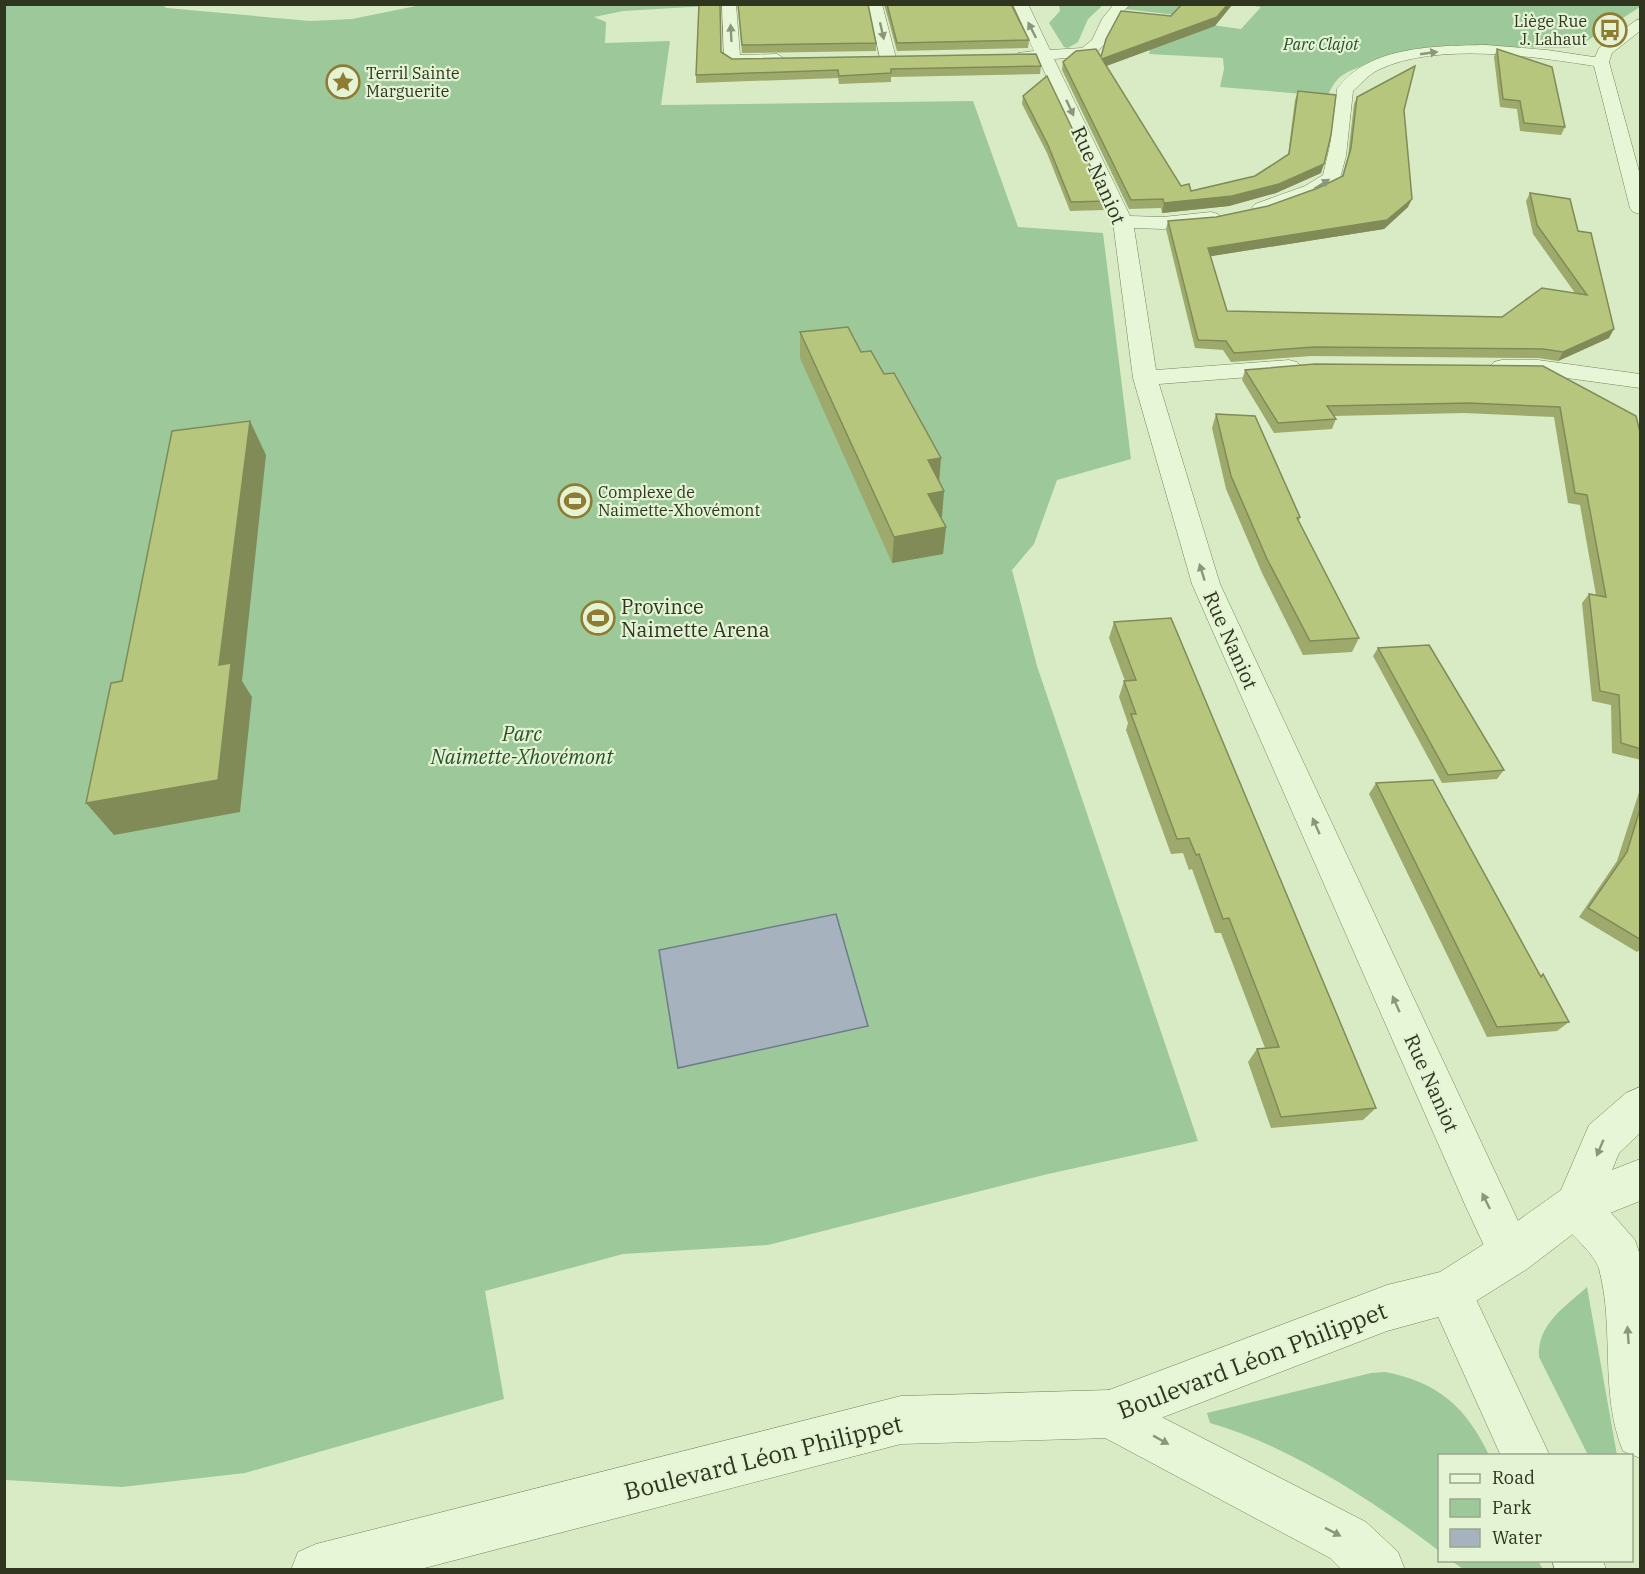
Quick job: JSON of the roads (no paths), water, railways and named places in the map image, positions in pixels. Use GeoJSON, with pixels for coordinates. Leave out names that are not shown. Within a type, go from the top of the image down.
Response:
{"type":"FeatureCollection","features":[{"type":"Feature","properties":{"kind":"street"},"geometry":{"type":"LineString","coordinates":[[729,4],[732,60],[792,59]]}},
{"type":"Feature","properties":{"kind":"street"},"geometry":{"type":"LineString","coordinates":[[875,4],[887,58]]}},
{"type":"Feature","properties":{"kind":"street","name":"Rue Naniot"},"geometry":{"type":"LineString","coordinates":[[1020,4],[1123,222],[1145,378],[1206,584],[1481,1192],[1511,1253]]}},
{"type":"Feature","properties":{"kind":"street"},"geometry":{"type":"LineString","coordinates":[[1011,56],[1086,52],[1099,42],[1108,19],[1123,4]]}},
{"type":"Feature","properties":{"kind":"street"},"geometry":{"type":"LineString","coordinates":[[1641,24],[1605,51],[1601,62],[1641,208]]}},
{"type":"Feature","properties":{"kind":"street"},"geometry":{"type":"LineString","coordinates":[[1250,211],[1312,190],[1332,178],[1339,154],[1339,131],[1346,89],[1372,66],[1410,55],[1440,51],[1535,52],[1601,62]]}},
{"type":"Feature","properties":{"kind":"street"},"geometry":{"type":"LineString","coordinates":[[1123,222],[1173,222],[1231,215]]}},
{"type":"Feature","properties":{"kind":"street"},"geometry":{"type":"LineString","coordinates":[[1145,378],[1311,365]]}},
{"type":"Feature","properties":{"kind":"street"},"geometry":{"type":"LineString","coordinates":[[1479,366],[1538,367],[1641,381]]}},
{"type":"Feature","properties":{"kind":"street"},"geometry":{"type":"LineString","coordinates":[[1641,1107],[1604,1139],[1576,1205],[1619,1256],[1626,1295],[1632,1386],[1641,1434]]}},
{"type":"Feature","properties":{"kind":"street","name":"Boulevard Léon Philippet"},"geometry":{"type":"LineString","coordinates":[[316,1569],[901,1420],[1108,1414],[1387,1308],[1449,1292],[1511,1253],[1576,1205],[1641,1180]]}},
{"type":"Feature","properties":{"kind":"street"},"geometry":{"type":"LineString","coordinates":[[1449,1292],[1526,1454]]}},
{"type":"Feature","properties":{"kind":"street"},"geometry":{"type":"LineString","coordinates":[[1108,1414],[1348,1540],[1380,1569]]}},
{"type":"Feature","properties":{"kind":"water"},"geometry":{"type":"Polygon","coordinates":[[[836,914],[868,1026],[678,1068],[659,950],[836,914]]]}},
{"type":"Feature","properties":{"kind":"place","name":"Liège Rue J. Lahaut"},"geometry":{"type":"Point","coordinates":[1610,30]}},
{"type":"Feature","properties":{"kind":"place","name":"Terril Sainte Marguerite"},"geometry":{"type":"Point","coordinates":[343,82]}},
{"type":"Feature","properties":{"kind":"place","name":"Complexe de Naimette-Xhovémont"},"geometry":{"type":"Point","coordinates":[575,501]}},
{"type":"Feature","properties":{"kind":"place","name":"Province Naimette Arena"},"geometry":{"type":"Point","coordinates":[598,618]}},
{"type":"Feature","properties":{"kind":"park label","name":"Parc Clajot"},"geometry":{"type":"Point","coordinates":[1321,44]}},
{"type":"Feature","properties":{"kind":"park label","name":"Parc Naimette-Xhovémont"},"geometry":{"type":"Point","coordinates":[522,744]}}]}
